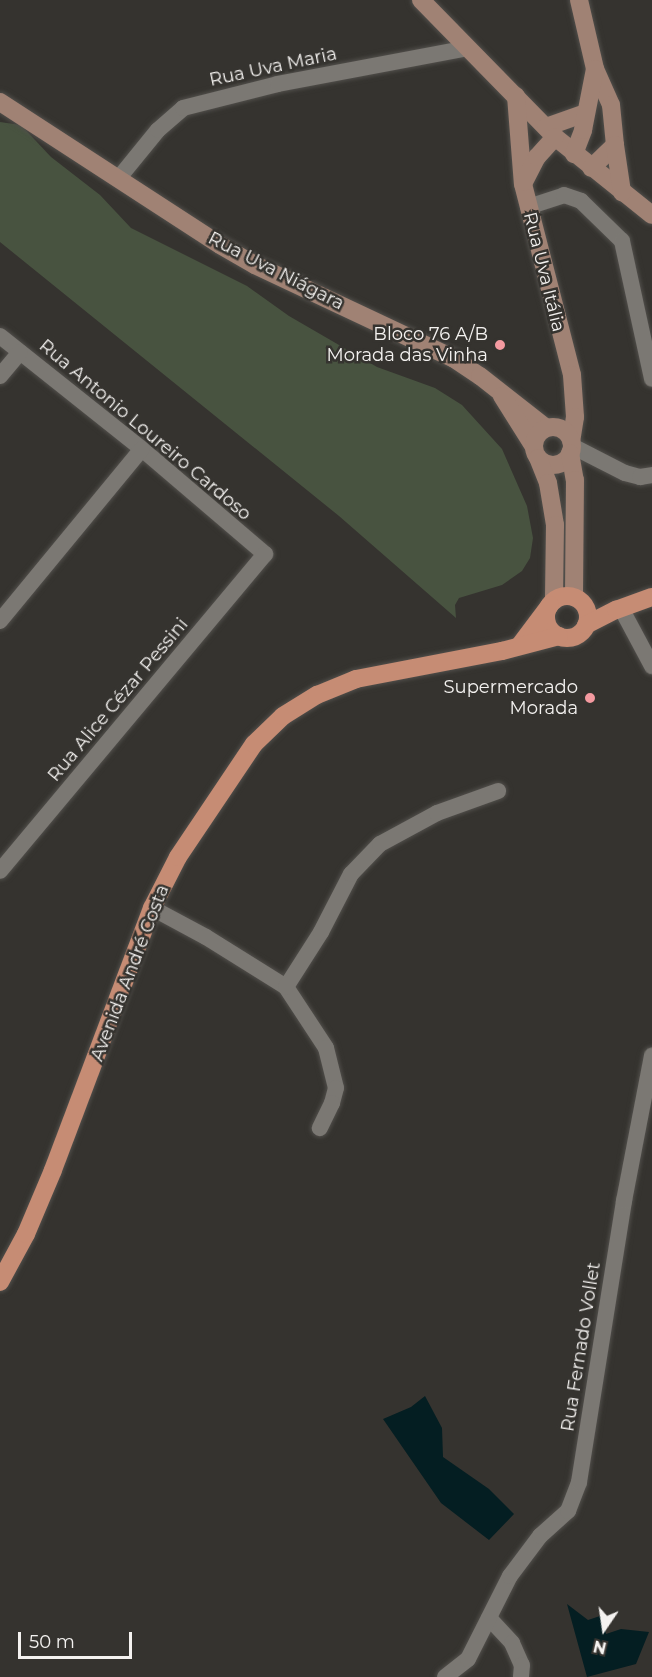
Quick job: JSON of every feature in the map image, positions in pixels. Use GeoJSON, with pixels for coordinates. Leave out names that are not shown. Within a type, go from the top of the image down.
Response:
{"type":"FeatureCollection","features":[{"type":"Feature","properties":{"kind":"main road"},"geometry":{"type":"LineString","coordinates":[[520,645],[552,603],[560,597],[618,609]]}},
{"type":"Feature","properties":{"kind":"main road"},"geometry":{"type":"LineString","coordinates":[[552,603],[547,619],[549,626],[559,636],[572,637],[586,625],[618,609],[652,597]]}},
{"type":"Feature","properties":{"kind":"main road"},"geometry":{"type":"LineString","coordinates":[[579,601],[587,612],[586,625]]}},
{"type":"Feature","properties":{"kind":"main road","name":"Avenida André Costa"},"geometry":{"type":"LineString","coordinates":[[0,1282],[26,1234],[53,1170],[152,908],[178,857],[254,744],[284,716],[317,695],[356,679],[559,636]]}},
{"type":"Feature","properties":{"kind":"street"},"geometry":{"type":"LineString","coordinates":[[421,0],[550,132],[591,168],[652,215]]}},
{"type":"Feature","properties":{"kind":"street"},"geometry":{"type":"LineString","coordinates":[[579,0],[595,69],[611,105],[622,192]]}},
{"type":"Feature","properties":{"kind":"street","name":"Rua Uva Maria"},"geometry":{"type":"LineString","coordinates":[[118,179],[158,130],[183,108],[278,84],[468,48]]}},
{"type":"Feature","properties":{"kind":"street"},"geometry":{"type":"LineString","coordinates":[[574,154],[586,113],[595,69]]}},
{"type":"Feature","properties":{"kind":"street","name":"Rua Uva Itália"},"geometry":{"type":"LineString","coordinates":[[516,96],[523,184],[566,361],[572,375],[575,417],[571,447]]}},
{"type":"Feature","properties":{"kind":"street","name":"Rua Uva Niágara"},"geometry":{"type":"LineString","coordinates":[[0,102],[220,246],[453,358],[552,428]]}},
{"type":"Feature","properties":{"kind":"street"},"geometry":{"type":"LineString","coordinates":[[523,184],[550,132],[586,113]]}},
{"type":"Feature","properties":{"kind":"street"},"geometry":{"type":"LineString","coordinates":[[591,168],[615,146]]}},
{"type":"Feature","properties":{"kind":"street"},"geometry":{"type":"LineString","coordinates":[[528,207],[564,195],[581,201],[622,241],[652,379]]}},
{"type":"Feature","properties":{"kind":"street","name":"Rua Antonio Loureiro Cardoso"},"geometry":{"type":"LineString","coordinates":[[0,336],[142,449],[265,554]]}},
{"type":"Feature","properties":{"kind":"street"},"geometry":{"type":"LineString","coordinates":[[0,376],[20,352]]}},
{"type":"Feature","properties":{"kind":"street","name":"Rua Uva Itália"},"geometry":{"type":"LineString","coordinates":[[552,428],[566,361]]}},
{"type":"Feature","properties":{"kind":"street","name":"Rua Uva Niágara"},"geometry":{"type":"LineString","coordinates":[[498,390],[536,452],[548,483],[555,525],[552,603]]}},
{"type":"Feature","properties":{"kind":"street"},"geometry":{"type":"LineString","coordinates":[[571,447],[566,459],[555,464],[536,452],[537,436],[552,428],[564,430],[571,447],[575,480],[579,601]]}},
{"type":"Feature","properties":{"kind":"street"},"geometry":{"type":"LineString","coordinates":[[571,447],[625,473],[640,477],[652,475]]}},
{"type":"Feature","properties":{"kind":"street"},"geometry":{"type":"LineString","coordinates":[[0,621],[142,449]]}},
{"type":"Feature","properties":{"kind":"street","name":"Rua Alice Cézar Pessini"},"geometry":{"type":"LineString","coordinates":[[0,872],[265,554]]}},
{"type":"Feature","properties":{"kind":"street"},"geometry":{"type":"LineString","coordinates":[[618,609],[652,666]]}},
{"type":"Feature","properties":{"kind":"street"},"geometry":{"type":"LineString","coordinates":[[286,987],[321,932],[351,874],[380,844],[437,813],[498,791]]}},
{"type":"Feature","properties":{"kind":"street"},"geometry":{"type":"LineString","coordinates":[[152,908],[206,937],[286,987],[326,1048],[336,1088],[332,1103],[320,1128]]}},
{"type":"Feature","properties":{"kind":"street","name":"Rua Fernado Vollet"},"geometry":{"type":"LineString","coordinates":[[445,1677],[468,1659],[510,1576],[540,1536],[568,1511],[579,1482],[624,1201],[652,1056]]}},
{"type":"Feature","properties":{"kind":"street"},"geometry":{"type":"LineString","coordinates":[[489,1618],[512,1643],[522,1665],[521,1677]]}},
{"type":"Feature","properties":{"kind":"green space"},"geometry":{"type":"Polygon","coordinates":[[[0,122],[21,125],[51,157],[100,195],[131,228],[247,286],[289,316],[377,367],[435,388],[462,405],[502,449],[527,506],[533,538],[530,558],[522,571],[502,585],[459,598],[455,605],[456,618],[339,516],[0,242],[0,122]]]}},
{"type":"Feature","properties":{"kind":"water"},"geometry":{"type":"Polygon","coordinates":[[[425,1396],[442,1428],[443,1457],[489,1489],[514,1514],[489,1540],[441,1503],[383,1419],[411,1407],[425,1396]]]}},
{"type":"Feature","properties":{"kind":"water"},"geometry":{"type":"Polygon","coordinates":[[[567,1604],[588,1620],[603,1615],[606,1634],[621,1629],[649,1632],[636,1664],[587,1677],[567,1604]]]}},
{"type":"Feature","properties":{"kind":"place","name":"Bloco 76 A/B Morada das Vinha"},"geometry":{"type":"Point","coordinates":[500,345]}},
{"type":"Feature","properties":{"kind":"place","name":"Supermercado Morada"},"geometry":{"type":"Point","coordinates":[590,698]}}]}
